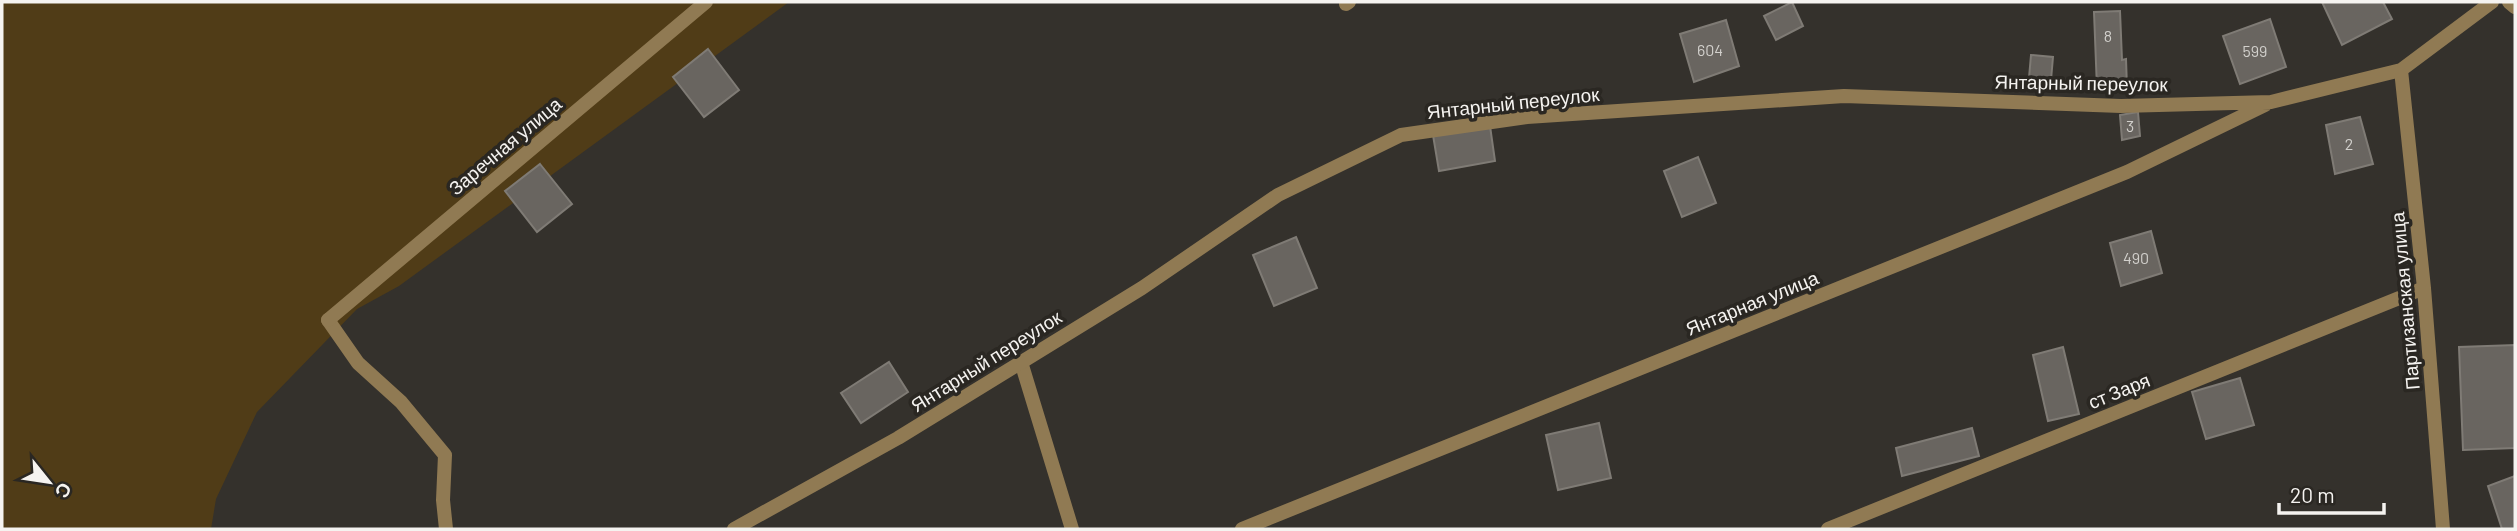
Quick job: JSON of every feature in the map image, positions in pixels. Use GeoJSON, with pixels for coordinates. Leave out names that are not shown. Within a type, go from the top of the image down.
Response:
{"type":"FeatureCollection","features":[{"type":"Feature","properties":{"kind":"street","name":"Заречная улица"},"geometry":{"type":"LineString","coordinates":[[446,529],[443,500],[445,455],[401,402],[358,363],[328,320],[706,2]]}},
{"type":"Feature","properties":{"kind":"street"},"geometry":{"type":"LineString","coordinates":[[2401,70],[2492,2]]}},
{"type":"Feature","properties":{"kind":"street"},"geometry":{"type":"LineString","coordinates":[[2509,2],[2515,7]]}},
{"type":"Feature","properties":{"kind":"street","name":"Янтарный переулок"},"geometry":{"type":"LineString","coordinates":[[734,529],[898,438],[1142,288],[1278,195],[1401,135],[1527,117],[1844,96],[2121,106],[2271,102],[2401,70]]}},
{"type":"Feature","properties":{"kind":"street","name":"Партизанская улица"},"geometry":{"type":"LineString","coordinates":[[2401,70],[2424,288],[2443,529]]}},
{"type":"Feature","properties":{"kind":"street","name":"Янтарная улица"},"geometry":{"type":"LineString","coordinates":[[1242,529],[2127,172],[2271,102]]}},
{"type":"Feature","properties":{"kind":"street","name":"ст Заря"},"geometry":{"type":"LineString","coordinates":[[1828,529],[2424,288]]}},
{"type":"Feature","properties":{"kind":"street"},"geometry":{"type":"LineString","coordinates":[[1021,362],[1072,529]]}},
{"type":"Feature","properties":{"kind":"shaded area"},"geometry":{"type":"Polygon","coordinates":[[[2,2],[789,2],[399,286],[357,309],[257,412],[216,499],[211,529],[2,529],[2,2]]]}},
{"type":"Feature","properties":{"kind":"building"},"geometry":{"type":"Polygon","coordinates":[[[1792,2],[1803,26],[1776,40],[1764,16],[1792,2]]]}},
{"type":"Feature","properties":{"kind":"building"},"geometry":{"type":"Polygon","coordinates":[[[2322,2],[2383,2],[2392,19],[2342,45],[2322,2]]]}},
{"type":"Feature","properties":{"kind":"building"},"geometry":{"type":"Polygon","coordinates":[[[2120,11],[2122,60],[2126,59],[2127,88],[2097,89],[2094,12],[2120,11]]]}},
{"type":"Feature","properties":{"kind":"building"},"geometry":{"type":"Polygon","coordinates":[[[2270,19],[2286,67],[2240,84],[2223,36],[2270,19]]]}},
{"type":"Feature","properties":{"kind":"building"},"geometry":{"type":"Polygon","coordinates":[[[1726,20],[1739,66],[1694,82],[1680,34],[1726,20]]]}},
{"type":"Feature","properties":{"kind":"building"},"geometry":{"type":"Polygon","coordinates":[[[708,49],[739,90],[704,117],[673,77],[708,49]]]}},
{"type":"Feature","properties":{"kind":"building"},"geometry":{"type":"Polygon","coordinates":[[[2031,55],[2053,57],[2051,80],[2029,78],[2031,55]]]}},
{"type":"Feature","properties":{"kind":"building"},"geometry":{"type":"Polygon","coordinates":[[[2138,112],[2140,136],[2122,140],[2120,115],[2138,112]]]}},
{"type":"Feature","properties":{"kind":"building"},"geometry":{"type":"Polygon","coordinates":[[[2360,117],[2373,164],[2335,174],[2326,125],[2360,117]]]}},
{"type":"Feature","properties":{"kind":"building"},"geometry":{"type":"Polygon","coordinates":[[[1490,126],[1495,161],[1439,171],[1433,135],[1490,126]]]}},
{"type":"Feature","properties":{"kind":"building"},"geometry":{"type":"Polygon","coordinates":[[[1698,157],[1716,203],[1682,217],[1664,171],[1698,157]]]}},
{"type":"Feature","properties":{"kind":"building"},"geometry":{"type":"Polygon","coordinates":[[[540,164],[572,204],[537,232],[505,191],[540,164]]]}},
{"type":"Feature","properties":{"kind":"building"},"geometry":{"type":"Polygon","coordinates":[[[2151,231],[2162,273],[2121,286],[2110,243],[2151,231]]]}},
{"type":"Feature","properties":{"kind":"building"},"geometry":{"type":"Polygon","coordinates":[[[1296,237],[1317,288],[1274,306],[1253,255],[1296,237]]]}},
{"type":"Feature","properties":{"kind":"building"},"geometry":{"type":"Polygon","coordinates":[[[2515,345],[2515,448],[2463,450],[2459,347],[2515,345]]]}},
{"type":"Feature","properties":{"kind":"building"},"geometry":{"type":"Polygon","coordinates":[[[2063,347],[2079,414],[2048,421],[2033,355],[2063,347]]]}},
{"type":"Feature","properties":{"kind":"building"},"geometry":{"type":"Polygon","coordinates":[[[889,362],[908,392],[861,423],[841,393],[889,362]]]}},
{"type":"Feature","properties":{"kind":"building"},"geometry":{"type":"Polygon","coordinates":[[[2240,378],[2254,425],[2206,439],[2192,392],[2240,378]]]}},
{"type":"Feature","properties":{"kind":"building"},"geometry":{"type":"Polygon","coordinates":[[[1599,423],[1611,478],[1558,490],[1546,435],[1599,423]]]}},
{"type":"Feature","properties":{"kind":"building"},"geometry":{"type":"Polygon","coordinates":[[[1972,428],[1979,456],[1902,476],[1896,448],[1972,428]]]}},
{"type":"Feature","properties":{"kind":"building"},"geometry":{"type":"Polygon","coordinates":[[[2515,476],[2515,529],[2502,529],[2488,486],[2515,476]]]}}]}
